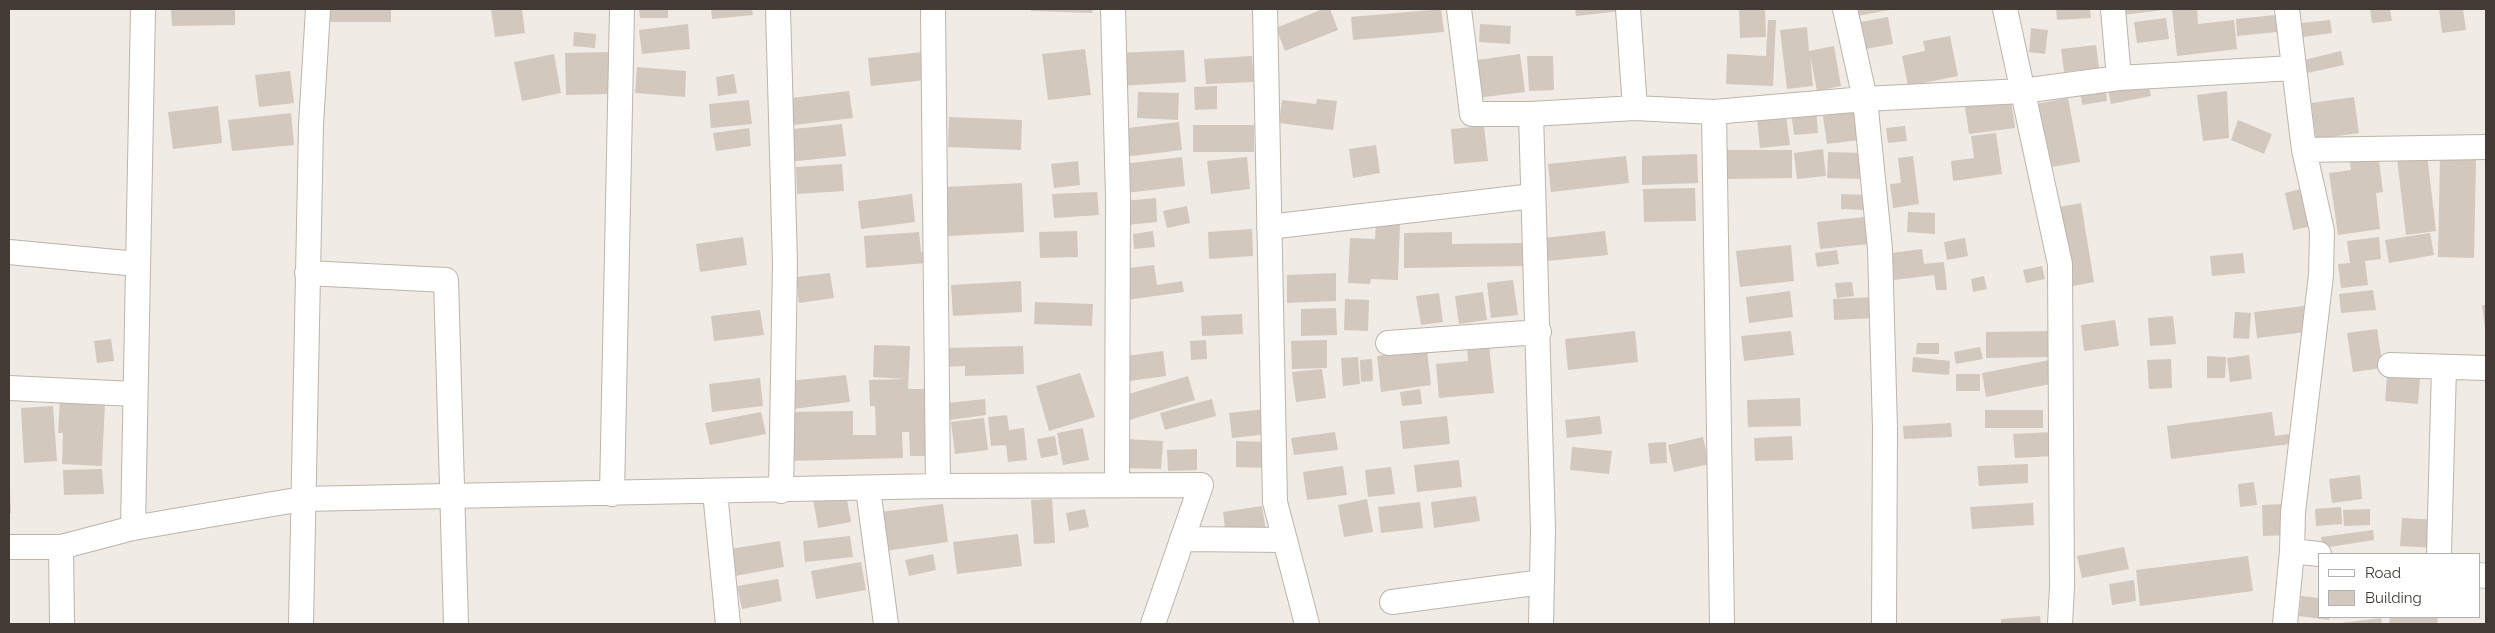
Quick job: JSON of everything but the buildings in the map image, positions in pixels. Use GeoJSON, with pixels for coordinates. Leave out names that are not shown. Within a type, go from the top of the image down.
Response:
{"type":"FeatureCollection","features":[{"type":"Feature","properties":{"kind":"street"},"geometry":{"type":"LineString","coordinates":[[133,528],[137,264],[144,9]]}},
{"type":"Feature","properties":{"kind":"street"},"geometry":{"type":"LineString","coordinates":[[301,624],[302,499],[311,125],[318,9]]}},
{"type":"Feature","properties":{"kind":"street"},"geometry":{"type":"LineString","coordinates":[[612,494],[622,9]]}},
{"type":"Feature","properties":{"kind":"street"},"geometry":{"type":"LineString","coordinates":[[778,9],[785,264],[781,491]]}},
{"type":"Feature","properties":{"kind":"street"},"geometry":{"type":"LineString","coordinates":[[933,9],[938,486]]}},
{"type":"Feature","properties":{"kind":"street"},"geometry":{"type":"LineString","coordinates":[[1113,9],[1118,197],[1117,485]]}},
{"type":"Feature","properties":{"kind":"street"},"geometry":{"type":"LineString","coordinates":[[1265,9],[1275,502],[1307,624]]}},
{"type":"Feature","properties":{"kind":"street"},"geometry":{"type":"LineString","coordinates":[[1459,9],[1472,114],[1531,114],[1635,108],[1714,112],[1866,99],[2022,91],[2118,78],[2293,68]]}},
{"type":"Feature","properties":{"kind":"street"},"geometry":{"type":"LineString","coordinates":[[1628,9],[1635,108]]}},
{"type":"Feature","properties":{"kind":"street"},"geometry":{"type":"LineString","coordinates":[[1845,9],[1866,99],[1880,249],[1885,428],[1884,624]]}},
{"type":"Feature","properties":{"kind":"street"},"geometry":{"type":"LineString","coordinates":[[2005,9],[2060,264],[2062,587],[2060,624]]}},
{"type":"Feature","properties":{"kind":"street"},"geometry":{"type":"LineString","coordinates":[[2113,9],[2118,78]]}},
{"type":"Feature","properties":{"kind":"street"},"geometry":{"type":"LineString","coordinates":[[2284,624],[2292,551],[2293,512],[2321,275],[2322,231],[2304,150],[2287,9]]}},
{"type":"Feature","properties":{"kind":"street"},"geometry":{"type":"LineString","coordinates":[[1714,112],[1722,624]]}},
{"type":"Feature","properties":{"kind":"street"},"geometry":{"type":"LineString","coordinates":[[1531,114],[1543,530],[1541,624]]}},
{"type":"Feature","properties":{"kind":"street"},"geometry":{"type":"LineString","coordinates":[[2304,150],[2486,147]]}},
{"type":"Feature","properties":{"kind":"street"},"geometry":{"type":"LineString","coordinates":[[1269,227],[1533,196]]}},
{"type":"Feature","properties":{"kind":"street"},"geometry":{"type":"LineString","coordinates":[[9,252],[137,264]]}},
{"type":"Feature","properties":{"kind":"street"},"geometry":{"type":"LineString","coordinates":[[307,272],[446,280],[456,624]]}},
{"type":"Feature","properties":{"kind":"street"},"geometry":{"type":"LineString","coordinates":[[1388,343],[1538,332]]}},
{"type":"Feature","properties":{"kind":"street"},"geometry":{"type":"LineString","coordinates":[[2390,365],[2486,368]]}},
{"type":"Feature","properties":{"kind":"street"},"geometry":{"type":"LineString","coordinates":[[2439,553],[2444,367]]}},
{"type":"Feature","properties":{"kind":"street"},"geometry":{"type":"LineString","coordinates":[[9,388],[135,394]]}},
{"type":"Feature","properties":{"kind":"street"},"geometry":{"type":"LineString","coordinates":[[9,548],[61,547],[133,528],[302,499],[781,491],[938,486],[1201,485],[1153,624]]}},
{"type":"Feature","properties":{"kind":"street"},"geometry":{"type":"LineString","coordinates":[[868,489],[886,624]]}},
{"type":"Feature","properties":{"kind":"street"},"geometry":{"type":"LineString","coordinates":[[714,492],[728,624]]}},
{"type":"Feature","properties":{"kind":"street"},"geometry":{"type":"LineString","coordinates":[[1182,539],[1285,540]]}},
{"type":"Feature","properties":{"kind":"street"},"geometry":{"type":"LineString","coordinates":[[61,547],[62,624]]}},
{"type":"Feature","properties":{"kind":"street"},"geometry":{"type":"LineString","coordinates":[[2292,551],[2318,554]]}},
{"type":"Feature","properties":{"kind":"street"},"geometry":{"type":"LineString","coordinates":[[1392,602],[1542,582]]}}]}
